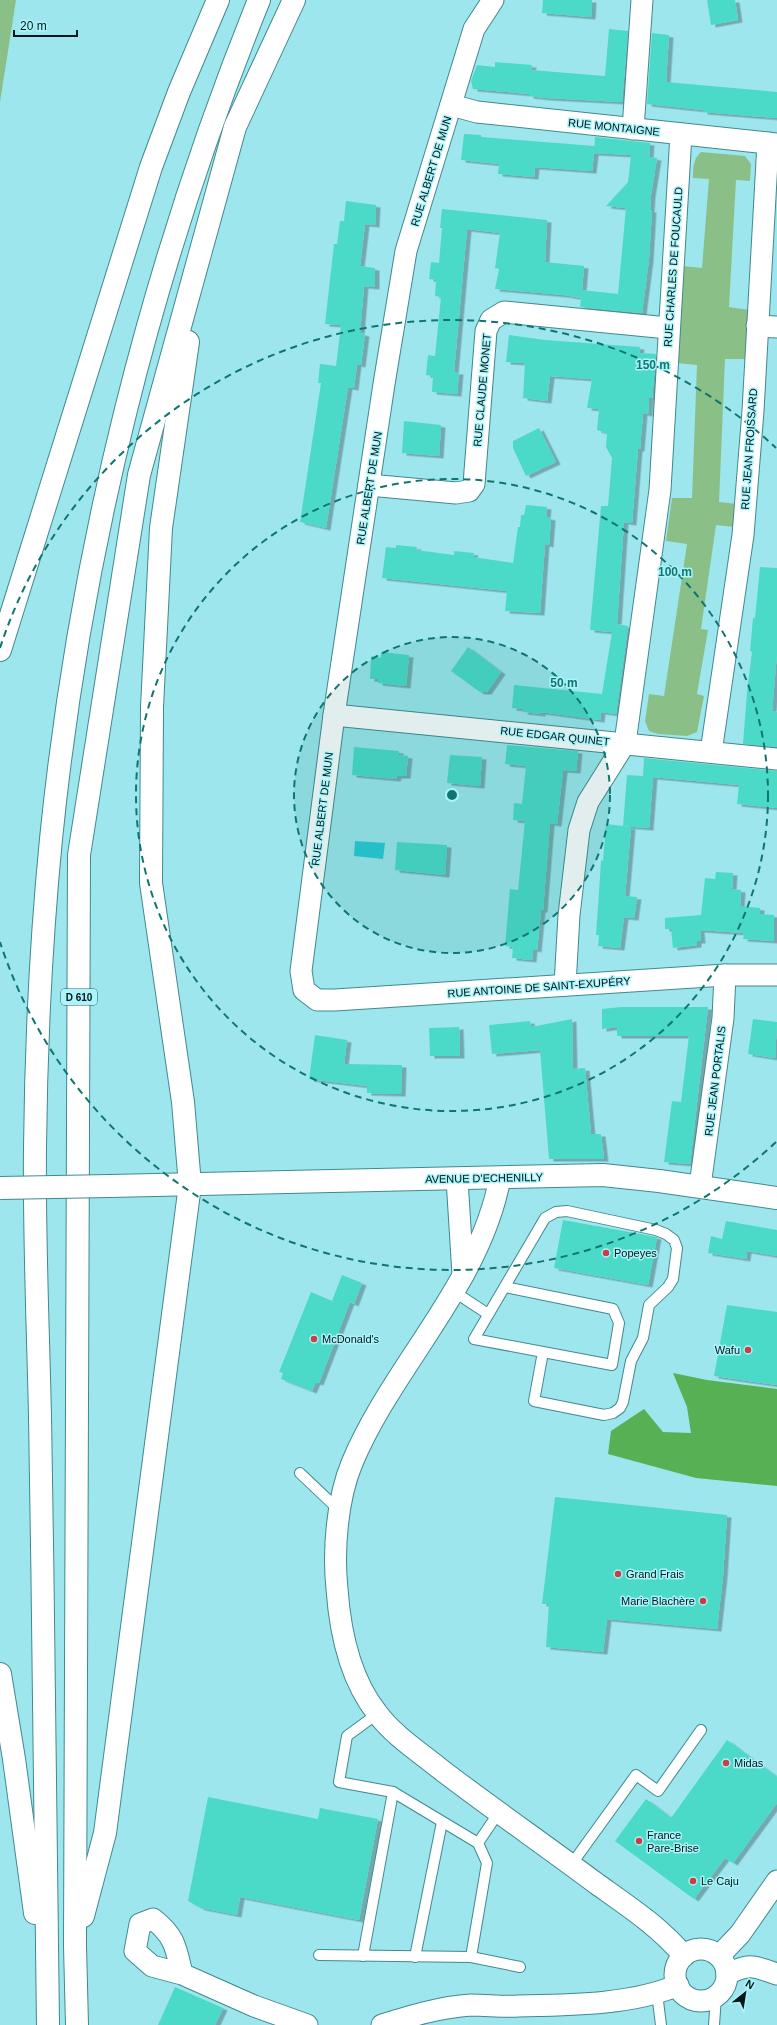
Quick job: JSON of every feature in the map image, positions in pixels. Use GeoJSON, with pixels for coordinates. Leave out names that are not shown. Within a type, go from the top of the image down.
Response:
{"type":"FeatureCollection","features":[{"type":"Feature","properties":{"kind":"main road"},"geometry":{"type":"LineString","coordinates":[[0,650],[151,167],[179,92],[218,0]]}},
{"type":"Feature","properties":{"kind":"main road"},"geometry":{"type":"LineString","coordinates":[[48,2019],[35,1149],[42,968],[51,839],[67,714],[81,628],[115,455],[173,240],[206,136],[259,0]]}},
{"type":"Feature","properties":{"kind":"main road","name":"D 610"},"geometry":{"type":"LineString","coordinates":[[77,2025],[75,1946],[80,855],[139,475],[235,127],[294,0]]}},
{"type":"Feature","properties":{"kind":"main road"},"geometry":{"type":"LineString","coordinates":[[75,1946],[105,1833],[190,1185],[183,1102],[151,883],[152,715],[161,528],[201,249]]}},
{"type":"Feature","properties":{"kind":"main road","name":"AVENUE D'ECHENILLY"},"geometry":{"type":"LineString","coordinates":[[0,1188],[603,1175],[700,1186],[777,1198]]}},
{"type":"Feature","properties":{"kind":"main road"},"geometry":{"type":"LineString","coordinates":[[0,1674],[14,1759],[48,2019]]}},
{"type":"Feature","properties":{"kind":"street","name":"RUE ALBERT DE MUN"},"geometry":{"type":"LineString","coordinates":[[304,990],[301,971],[334,715],[406,251],[474,29],[493,0]]}},
{"type":"Feature","properties":{"kind":"street"},"geometry":{"type":"LineString","coordinates":[[633,129],[642,0]]}},
{"type":"Feature","properties":{"kind":"street","name":"RUE MONTAIGNE"},"geometry":{"type":"LineString","coordinates":[[451,105],[477,112],[772,144]]}},
{"type":"Feature","properties":{"kind":"street","name":"RUE CHARLES DE FOUCAULD"},"geometry":{"type":"LineString","coordinates":[[565,985],[570,915],[579,830],[588,802],[614,757],[625,743],[660,490],[668,328],[681,134]]}},
{"type":"Feature","properties":{"kind":"street","name":"RUE JEAN FROISSARD"},"geometry":{"type":"LineString","coordinates":[[711,752],[743,535],[753,411],[767,327],[772,144]]}},
{"type":"Feature","properties":{"kind":"street","name":"RUE CLAUDE MONET"},"geometry":{"type":"LineString","coordinates":[[370,485],[456,493],[469,491],[474,484],[486,331],[491,320],[504,312],[668,328]]}},
{"type":"Feature","properties":{"kind":"street","name":"RUE EDGAR QUINET"},"geometry":{"type":"LineString","coordinates":[[334,715],[777,759]]}},
{"type":"Feature","properties":{"kind":"street","name":"RUE ANTOINE DE SAINT-EXUPÉRY"},"geometry":{"type":"LineString","coordinates":[[304,990],[317,1000],[335,1000],[725,975],[777,975]]}},
{"type":"Feature","properties":{"kind":"street","name":"RUE JEAN PORTALIS"},"geometry":{"type":"LineString","coordinates":[[700,1186],[723,1018],[725,975]]}},
{"type":"Feature","properties":{"kind":"street"},"geometry":{"type":"LineString","coordinates":[[500,1178],[492,1212],[479,1243],[458,1283],[364,1435],[351,1466],[340,1511],[335,1550],[340,1626],[359,1685],[377,1714],[402,1738],[499,1812],[652,1924],[684,1956]]}},
{"type":"Feature","properties":{"kind":"street"},"geometry":{"type":"LineString","coordinates":[[457,1179],[458,1283]]}},
{"type":"Feature","properties":{"kind":"street"},"geometry":{"type":"LineString","coordinates":[[777,1881],[740,1934],[723,1965],[726,1982],[716,1996],[711,1999],[698,2000],[686,1996],[678,1985],[676,1977],[677,1968],[684,1956],[690,1952],[705,1950],[723,1965],[742,1967],[752,1966],[777,1974]]}},
{"type":"Feature","properties":{"kind":"street"},"geometry":{"type":"LineString","coordinates":[[182,1974],[254,2006],[308,2025]]}},
{"type":"Feature","properties":{"kind":"street"},"geometry":{"type":"LineString","coordinates":[[382,2025],[429,2011],[470,2005],[519,2006],[606,2002],[657,1993],[678,1985]]}},
{"type":"Feature","properties":{"kind":"lane"},"geometry":{"type":"LineString","coordinates":[[505,1287],[613,1309],[619,1323],[612,1364],[474,1339],[545,1218],[556,1212],[567,1211],[656,1230],[666,1234],[674,1240],[677,1248],[677,1255],[673,1279],[668,1287],[649,1305],[643,1338],[631,1361],[623,1402],[620,1408],[613,1413],[604,1415],[534,1401],[543,1352]]}},
{"type":"Feature","properties":{"kind":"lane"},"geometry":{"type":"LineString","coordinates":[[458,1283],[488,1314]]}},
{"type":"Feature","properties":{"kind":"lane"},"geometry":{"type":"LineString","coordinates":[[300,1473],[340,1511]]}},
{"type":"Feature","properties":{"kind":"lane"},"geometry":{"type":"LineString","coordinates":[[377,1714],[347,1736],[339,1782],[393,1792],[478,1843],[487,1863],[471,1957]]}},
{"type":"Feature","properties":{"kind":"lane"},"geometry":{"type":"LineString","coordinates":[[571,1865],[636,1775],[658,1791],[701,1730]]}},
{"type":"Feature","properties":{"kind":"lane"},"geometry":{"type":"LineString","coordinates":[[363,1956],[393,1792]]}},
{"type":"Feature","properties":{"kind":"lane"},"geometry":{"type":"LineString","coordinates":[[478,1843],[499,1812]]}},
{"type":"Feature","properties":{"kind":"lane"},"geometry":{"type":"LineString","coordinates":[[415,1957],[442,1822]]}},
{"type":"Feature","properties":{"kind":"lane"},"geometry":{"type":"LineString","coordinates":[[319,1955],[471,1957],[520,1967]]}},
{"type":"Feature","properties":{"kind":"lane"},"geometry":{"type":"LineString","coordinates":[[657,1993],[661,2025]]}},
{"type":"Feature","properties":{"kind":"lane"},"geometry":{"type":"LineString","coordinates":[[714,2025],[716,1996]]}},
{"type":"Feature","properties":{"kind":"green space"},"geometry":{"type":"Polygon","coordinates":[[[0,0],[16,0],[0,102],[0,0]]]}},
{"type":"Feature","properties":{"kind":"green space"},"geometry":{"type":"Polygon","coordinates":[[[701,152],[745,156],[751,164],[750,181],[736,180],[729,307],[749,310],[745,359],[725,359],[719,502],[737,504],[734,527],[716,525],[701,629],[708,630],[697,694],[704,696],[697,732],[687,736],[658,734],[649,731],[645,721],[649,694],[664,696],[687,544],[666,541],[672,498],[692,498],[697,365],[677,363],[683,266],[702,268],[709,179],[693,178],[693,167],[698,155],[701,152]]]}},
{"type":"Feature","properties":{"kind":"green space"},"geometry":{"type":"Polygon","coordinates":[[[673,1373],[707,1380],[777,1389],[777,1486],[696,1478],[608,1454],[611,1431],[644,1409],[663,1432],[691,1433],[687,1407],[673,1373]]]}},
{"type":"Feature","properties":{"kind":"water"},"geometry":{"type":"Polygon","coordinates":[[[355,841],[385,843],[383,859],[354,856],[355,841]]]}},
{"type":"Feature","properties":{"kind":"building"},"geometry":{"type":"Polygon","coordinates":[[[543,0],[592,0],[591,17],[542,13],[543,0]]]}},
{"type":"Feature","properties":{"kind":"building"},"geometry":{"type":"Polygon","coordinates":[[[707,0],[735,0],[738,20],[711,25],[707,0]]]}},
{"type":"Feature","properties":{"kind":"building"},"geometry":{"type":"Polygon","coordinates":[[[609,29],[628,31],[622,102],[547,98],[529,96],[529,94],[473,89],[471,81],[477,65],[495,67],[495,62],[532,65],[531,70],[605,76],[609,29]]]}},
{"type":"Feature","properties":{"kind":"building"},"geometry":{"type":"Polygon","coordinates":[[[652,33],[669,35],[666,82],[777,92],[777,118],[703,112],[703,110],[647,104],[652,33]]]}},
{"type":"Feature","properties":{"kind":"building"},"geometry":{"type":"Polygon","coordinates":[[[464,134],[481,135],[481,137],[595,146],[592,171],[535,167],[534,177],[498,174],[499,164],[461,160],[464,134]]]}},
{"type":"Feature","properties":{"kind":"building"},"geometry":{"type":"Polygon","coordinates":[[[595,137],[650,143],[649,157],[657,158],[651,195],[650,210],[652,210],[649,259],[642,313],[580,307],[581,298],[564,295],[495,289],[499,269],[495,268],[500,233],[467,229],[454,372],[459,372],[457,394],[432,392],[433,376],[426,375],[428,355],[435,356],[441,297],[435,296],[436,280],[429,279],[431,262],[439,263],[442,209],[547,220],[545,262],[584,266],[582,290],[618,294],[626,208],[606,206],[628,182],[631,155],[594,153],[595,137]]]}},
{"type":"Feature","properties":{"kind":"building"},"geometry":{"type":"Polygon","coordinates":[[[346,201],[376,205],[375,225],[365,224],[360,266],[375,268],[375,287],[364,286],[360,333],[365,334],[361,365],[357,364],[354,388],[348,387],[326,528],[300,522],[321,383],[318,383],[320,364],[336,366],[341,325],[325,324],[334,244],[337,244],[340,221],[344,221],[346,201]]]}},
{"type":"Feature","properties":{"kind":"building"},"geometry":{"type":"Polygon","coordinates":[[[509,335],[545,340],[640,347],[639,353],[656,354],[652,398],[649,398],[648,414],[643,413],[640,449],[638,449],[632,523],[624,522],[617,624],[628,626],[616,714],[601,712],[600,720],[541,712],[541,714],[523,712],[524,709],[512,708],[514,685],[602,694],[612,632],[590,630],[601,506],[608,506],[612,458],[606,447],[607,433],[597,430],[599,409],[587,408],[592,379],[550,376],[547,401],[523,398],[525,363],[506,362],[509,335]]]}},
{"type":"Feature","properties":{"kind":"building"},"geometry":{"type":"Polygon","coordinates":[[[404,421],[441,425],[439,456],[402,453],[404,421]]]}},
{"type":"Feature","properties":{"kind":"building"},"geometry":{"type":"Polygon","coordinates":[[[539,428],[556,462],[526,476],[513,448],[513,441],[539,428]]]}},
{"type":"Feature","properties":{"kind":"building"},"geometry":{"type":"Polygon","coordinates":[[[526,505],[547,507],[546,517],[551,518],[549,545],[545,544],[540,613],[505,611],[507,591],[382,578],[386,547],[396,548],[396,545],[417,547],[416,550],[454,555],[454,551],[474,553],[473,557],[513,563],[518,527],[520,527],[521,515],[524,515],[526,505]]]}},
{"type":"Feature","properties":{"kind":"building"},"geometry":{"type":"Polygon","coordinates":[[[760,567],[777,568],[777,653],[772,711],[777,712],[777,747],[743,744],[752,652],[750,651],[753,618],[755,618],[760,567]]]}},
{"type":"Feature","properties":{"kind":"building"},"geometry":{"type":"Polygon","coordinates":[[[468,647],[501,672],[487,692],[480,692],[451,671],[468,647]]]}},
{"type":"Feature","properties":{"kind":"building"},"geometry":{"type":"Polygon","coordinates":[[[381,652],[409,655],[406,686],[378,683],[378,679],[370,679],[371,656],[381,658],[381,652]]]}},
{"type":"Feature","properties":{"kind":"building"},"geometry":{"type":"Polygon","coordinates":[[[507,745],[578,751],[576,771],[563,770],[557,824],[550,823],[543,910],[541,910],[537,950],[533,949],[532,960],[512,958],[513,947],[505,946],[510,889],[518,890],[525,821],[513,820],[514,803],[522,804],[526,766],[505,764],[507,745]]]}},
{"type":"Feature","properties":{"kind":"building"},"geometry":{"type":"Polygon","coordinates":[[[354,747],[399,751],[399,755],[408,756],[406,776],[397,776],[396,779],[352,775],[354,747]]]}},
{"type":"Feature","properties":{"kind":"building"},"geometry":{"type":"Polygon","coordinates":[[[450,755],[482,757],[480,786],[447,783],[450,755]]]}},
{"type":"Feature","properties":{"kind":"building"},"geometry":{"type":"Polygon","coordinates":[[[644,758],[777,771],[777,808],[737,804],[739,785],[653,777],[649,828],[623,826],[627,775],[643,776],[644,758]]]}},
{"type":"Feature","properties":{"kind":"building"},"geometry":{"type":"Polygon","coordinates":[[[606,824],[631,827],[625,896],[637,897],[634,918],[624,917],[620,948],[598,946],[599,935],[596,935],[601,860],[603,861],[606,824]]]}},
{"type":"Feature","properties":{"kind":"building"},"geometry":{"type":"Polygon","coordinates":[[[397,842],[447,845],[445,875],[395,870],[397,842]]]}},
{"type":"Feature","properties":{"kind":"building"},"geometry":{"type":"Polygon","coordinates":[[[716,872],[733,873],[732,889],[741,890],[740,906],[760,908],[760,914],[774,915],[774,941],[743,939],[744,933],[700,930],[701,941],[697,941],[697,945],[673,948],[671,929],[665,929],[665,918],[701,915],[705,878],[715,879],[716,872]]]}},
{"type":"Feature","properties":{"kind":"building"},"geometry":{"type":"Polygon","coordinates":[[[621,1007],[708,1007],[690,1164],[664,1162],[672,1101],[681,1102],[689,1036],[617,1036],[617,1027],[602,1029],[602,1009],[621,1007]]]}},
{"type":"Feature","properties":{"kind":"building"},"geometry":{"type":"Polygon","coordinates":[[[572,1019],[573,1069],[585,1068],[591,1134],[601,1134],[604,1159],[549,1159],[540,1050],[492,1054],[489,1025],[530,1021],[531,1027],[572,1019]]]}},
{"type":"Feature","properties":{"kind":"building"},"geometry":{"type":"Polygon","coordinates":[[[753,1019],[777,1022],[775,1058],[748,1054],[753,1019]]]}},
{"type":"Feature","properties":{"kind":"building"},"geometry":{"type":"Polygon","coordinates":[[[459,1027],[460,1056],[430,1056],[429,1028],[459,1027]]]}},
{"type":"Feature","properties":{"kind":"building"},"geometry":{"type":"Polygon","coordinates":[[[315,1035],[347,1040],[344,1064],[402,1065],[401,1094],[367,1093],[367,1086],[309,1079],[315,1035]]]}},
{"type":"Feature","properties":{"kind":"building","name":"Popeyes"},"geometry":{"type":"Polygon","coordinates":[[[563,1220],[657,1237],[648,1285],[554,1268],[563,1220]]]}},
{"type":"Feature","properties":{"kind":"building"},"geometry":{"type":"Polygon","coordinates":[[[726,1221],[777,1230],[777,1256],[747,1251],[746,1259],[708,1253],[711,1236],[722,1239],[726,1221]]]}},
{"type":"Feature","properties":{"kind":"building","name":"McDonald's"},"geometry":{"type":"Polygon","coordinates":[[[342,1275],[362,1283],[354,1304],[350,1302],[319,1383],[316,1382],[312,1391],[281,1379],[283,1373],[279,1372],[311,1292],[332,1301],[342,1275]]]}},
{"type":"Feature","properties":{"kind":"building","name":"Wafu"},"geometry":{"type":"Polygon","coordinates":[[[727,1305],[777,1312],[777,1385],[714,1376],[727,1305]]]}},
{"type":"Feature","properties":{"kind":"building","name":"Grand Frais"},"geometry":{"type":"Polygon","coordinates":[[[555,1497],[727,1515],[723,1576],[717,1629],[607,1619],[603,1652],[546,1647],[549,1604],[542,1604],[555,1497]]]}},
{"type":"Feature","properties":{"kind":"building"},"geometry":{"type":"Polygon","coordinates":[[[727,1740],[777,1777],[777,1803],[733,1863],[725,1858],[694,1899],[615,1841],[646,1799],[671,1818],[727,1740]]]}},
{"type":"Feature","properties":{"kind":"building"},"geometry":{"type":"Polygon","coordinates":[[[208,1797],[318,1819],[320,1808],[378,1819],[359,1920],[240,1897],[237,1915],[201,1908],[188,1901],[208,1797]]]}},
{"type":"Feature","properties":{"kind":"building"},"geometry":{"type":"Polygon","coordinates":[[[175,1987],[223,2008],[215,2025],[158,2025],[175,1987]]]}},
{"type":"Feature","properties":{"kind":"place","name":"Popeyes"},"geometry":{"type":"Point","coordinates":[606,1253]}},
{"type":"Feature","properties":{"kind":"place","name":"McDonald's"},"geometry":{"type":"Point","coordinates":[314,1339]}},
{"type":"Feature","properties":{"kind":"place","name":"Wafu"},"geometry":{"type":"Point","coordinates":[748,1350]}},
{"type":"Feature","properties":{"kind":"place","name":"Grand Frais"},"geometry":{"type":"Point","coordinates":[618,1574]}},
{"type":"Feature","properties":{"kind":"place","name":"Marie Blachère"},"geometry":{"type":"Point","coordinates":[703,1601]}},
{"type":"Feature","properties":{"kind":"place","name":"Midas"},"geometry":{"type":"Point","coordinates":[726,1763]}},
{"type":"Feature","properties":{"kind":"place","name":"France Pare-Brise"},"geometry":{"type":"Point","coordinates":[639,1841]}},
{"type":"Feature","properties":{"kind":"place","name":"Le Caju"},"geometry":{"type":"Point","coordinates":[693,1881]}}]}
